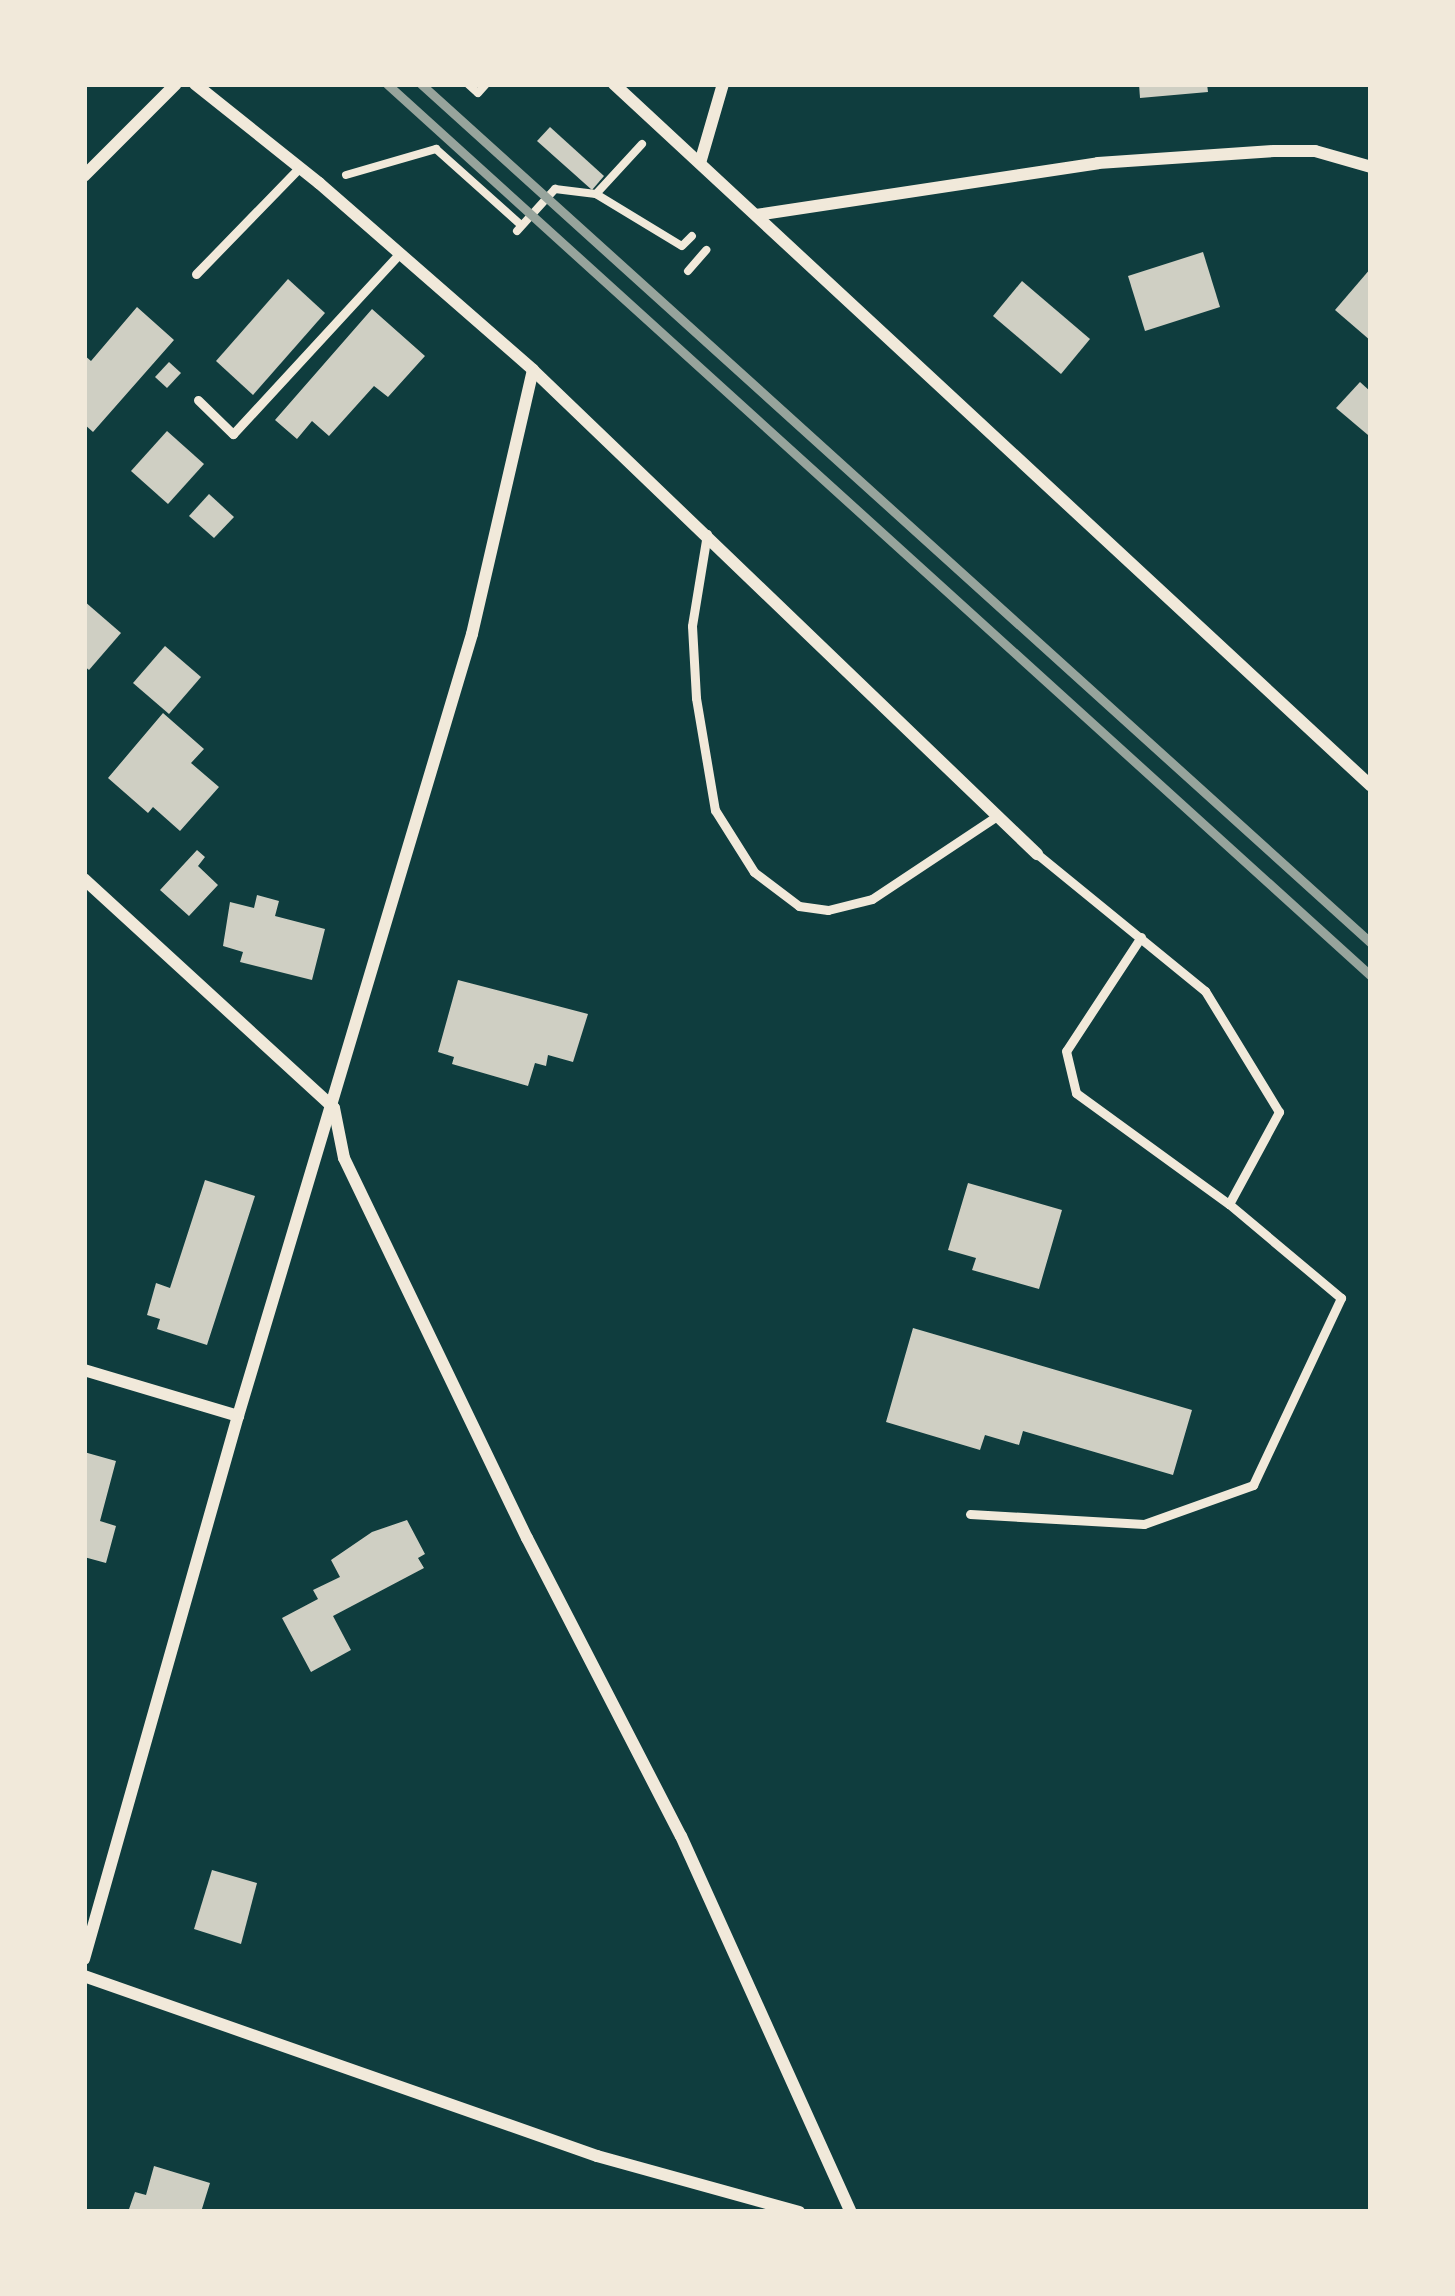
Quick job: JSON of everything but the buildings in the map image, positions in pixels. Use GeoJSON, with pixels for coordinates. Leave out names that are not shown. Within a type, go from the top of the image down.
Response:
{"type":"FeatureCollection","features":[{"type":"Feature","properties":{"kind":"street"},"geometry":{"type":"LineString","coordinates":[[84,176],[176,84]]}},
{"type":"Feature","properties":{"kind":"street"},"geometry":{"type":"LineString","coordinates":[[195,84],[319,183],[533,370],[1037,854]]}},
{"type":"Feature","properties":{"kind":"street"},"geometry":{"type":"LineString","coordinates":[[614,84],[1371,786]]}},
{"type":"Feature","properties":{"kind":"street"},"geometry":{"type":"LineString","coordinates":[[700,163],[723,84]]}},
{"type":"Feature","properties":{"kind":"street"},"geometry":{"type":"LineString","coordinates":[[756,215],[1097,163],[1315,151],[1371,167]]}},
{"type":"Feature","properties":{"kind":"street"},"geometry":{"type":"LineString","coordinates":[[84,1959],[238,1416],[334,1108],[472,634],[533,370]]}},
{"type":"Feature","properties":{"kind":"street"},"geometry":{"type":"LineString","coordinates":[[84,879],[334,1108],[344,1158],[527,1538],[681,1835],[851,2212]]}},
{"type":"Feature","properties":{"kind":"street"},"geometry":{"type":"LineString","coordinates":[[84,1370],[238,1416]]}},
{"type":"Feature","properties":{"kind":"street"},"geometry":{"type":"LineString","coordinates":[[84,1976],[596,2156],[799,2212]]}},
{"type":"Feature","properties":{"kind":"lane"},"geometry":{"type":"LineString","coordinates":[[196,274],[300,167]]}},
{"type":"Feature","properties":{"kind":"lane"},"geometry":{"type":"LineString","coordinates":[[198,400],[233,434],[399,254]]}},
{"type":"Feature","properties":{"kind":"lane"},"geometry":{"type":"LineString","coordinates":[[707,534],[692,626],[696,698],[716,810],[754,872],[800,907],[828,910],[872,899],[997,816]]}},
{"type":"Feature","properties":{"kind":"lane"},"geometry":{"type":"LineString","coordinates":[[1037,854],[1205,991],[1280,1112],[1229,1204]]}},
{"type":"Feature","properties":{"kind":"lane"},"geometry":{"type":"LineString","coordinates":[[970,1514],[1144,1524],[1253,1485],[1341,1298],[1229,1204],[1076,1094],[1066,1052],[1141,938]]}},
{"type":"Feature","properties":{"kind":"path"},"geometry":{"type":"LineString","coordinates":[[468,84],[478,93],[485,84]]}},
{"type":"Feature","properties":{"kind":"path"},"geometry":{"type":"LineString","coordinates":[[596,194],[659,125]]}},
{"type":"Feature","properties":{"kind":"path"},"geometry":{"type":"LineString","coordinates":[[319,183],[436,149],[519,228],[555,189],[596,194],[682,246],[692,236]]}},
{"type":"Feature","properties":{"kind":"path"},"geometry":{"type":"LineString","coordinates":[[688,271],[706,250]]}},
{"type":"Feature","properties":{"kind":"railway"},"geometry":{"type":"LineString","coordinates":[[387,84],[1371,976]]}},
{"type":"Feature","properties":{"kind":"railway"},"geometry":{"type":"LineString","coordinates":[[421,84],[1371,943]]}}]}
